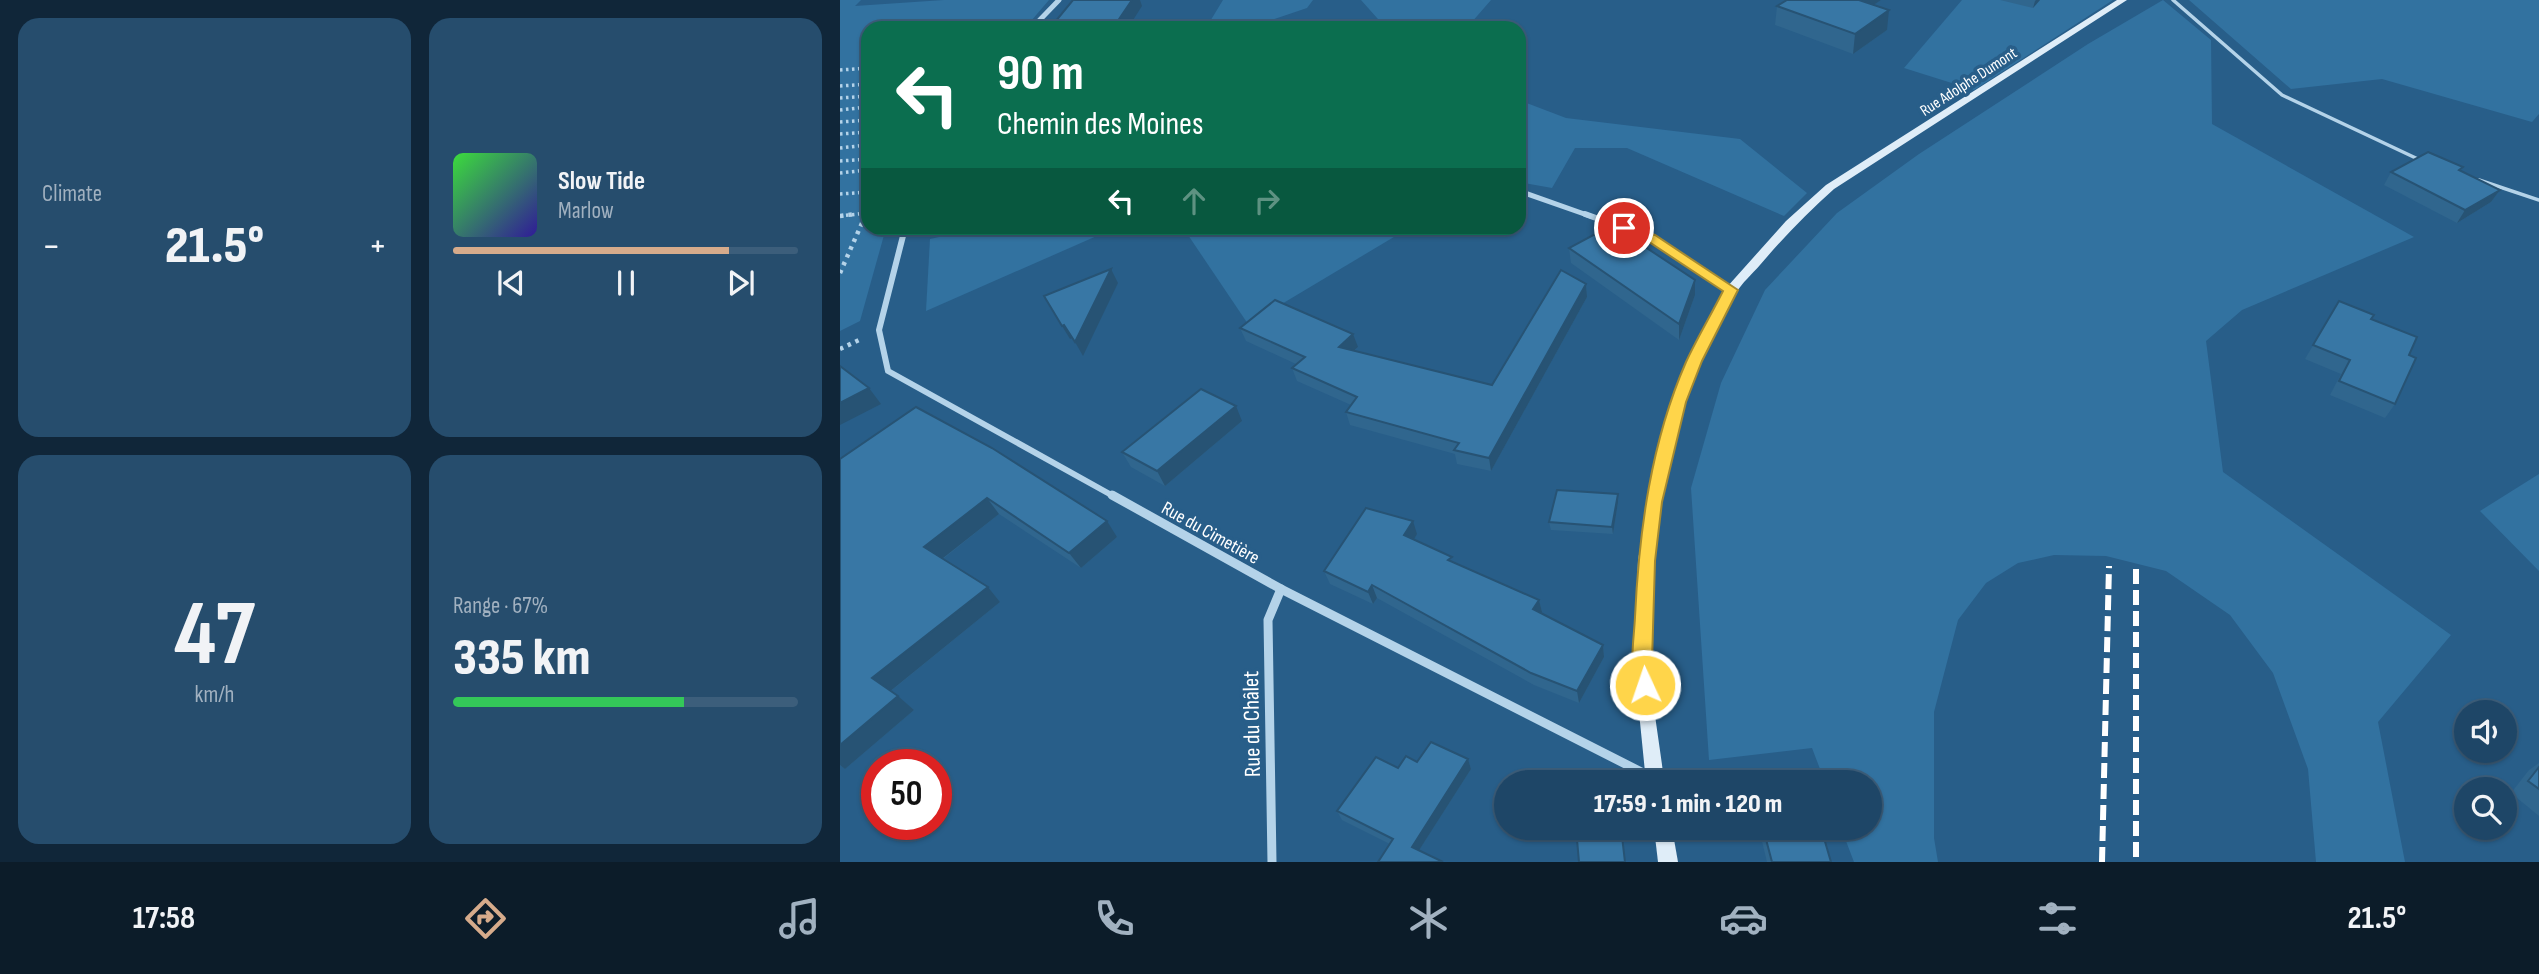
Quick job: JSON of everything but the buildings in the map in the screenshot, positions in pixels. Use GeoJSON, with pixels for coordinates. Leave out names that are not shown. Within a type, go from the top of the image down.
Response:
{"type":"FeatureCollection","features":[{"type":"Feature","properties":{"kind":"main road","name":"Rue Adolphe Dumont"},"geometry":{"type":"LineString","coordinates":[[1654,770],[1642,662],[1646,561],[1654,502],[1678,402],[1694,361],[1731,290],[1790,223],[1830,187],[2123,0]]}},
{"type":"Feature","properties":{"kind":"main road"},"geometry":{"type":"LineString","coordinates":[[1665,840],[1668,862]]}},
{"type":"Feature","properties":{"kind":"street"},"geometry":{"type":"LineString","coordinates":[[1039,21],[1059,0]]}},
{"type":"Feature","properties":{"kind":"street"},"geometry":{"type":"LineString","coordinates":[[1526,193],[1651,238],[1731,290]]}},
{"type":"Feature","properties":{"kind":"street","name":"Rue du Cimetière"},"geometry":{"type":"LineString","coordinates":[[903,235],[879,330],[888,371],[1281,589],[1634,770]]}},
{"type":"Feature","properties":{"kind":"street","name":"Rue du Châlet"},"geometry":{"type":"LineString","coordinates":[[1272,862],[1268,620],[1281,589]]}},
{"type":"Feature","properties":{"kind":"lane"},"geometry":{"type":"LineString","coordinates":[[2173,0],[2282,95],[2428,163]]}},
{"type":"Feature","properties":{"kind":"lane"},"geometry":{"type":"LineString","coordinates":[[2477,180],[2539,200]]}},
{"type":"Feature","properties":{"kind":"path"},"geometry":{"type":"LineString","coordinates":[[840,70],[861,68]]}},
{"type":"Feature","properties":{"kind":"path"},"geometry":{"type":"LineString","coordinates":[[840,86],[861,84]]}},
{"type":"Feature","properties":{"kind":"path"},"geometry":{"type":"LineString","coordinates":[[840,98],[861,96]]}},
{"type":"Feature","properties":{"kind":"path"},"geometry":{"type":"LineString","coordinates":[[840,110],[861,108]]}},
{"type":"Feature","properties":{"kind":"path"},"geometry":{"type":"LineString","coordinates":[[840,122],[861,120]]}},
{"type":"Feature","properties":{"kind":"path"},"geometry":{"type":"LineString","coordinates":[[840,134],[861,132]]}},
{"type":"Feature","properties":{"kind":"path"},"geometry":{"type":"LineString","coordinates":[[840,148],[861,146]]}},
{"type":"Feature","properties":{"kind":"path"},"geometry":{"type":"LineString","coordinates":[[840,161],[861,160]]}},
{"type":"Feature","properties":{"kind":"path"},"geometry":{"type":"LineString","coordinates":[[840,173],[861,171]]}},
{"type":"Feature","properties":{"kind":"path"},"geometry":{"type":"LineString","coordinates":[[840,194],[861,192]]}},
{"type":"Feature","properties":{"kind":"path"},"geometry":{"type":"LineString","coordinates":[[840,216],[861,214]]}},
{"type":"Feature","properties":{"kind":"path"},"geometry":{"type":"LineString","coordinates":[[840,273],[861,226]]}},
{"type":"Feature","properties":{"kind":"shaded area"},"geometry":{"type":"Polygon","coordinates":[[[840,0],[861,0],[855,6],[944,0],[1049,0],[1031,21],[861,21],[861,235],[884,235],[860,321],[840,331],[840,0]]]}},
{"type":"Feature","properties":{"kind":"shaded area"},"geometry":{"type":"Polygon","coordinates":[[[1223,0],[1313,0],[1307,8],[1269,21],[1210,21],[1223,0]]]}},
{"type":"Feature","properties":{"kind":"shaded area"},"geometry":{"type":"Polygon","coordinates":[[[1361,0],[1491,0],[1473,21],[1380,21],[1361,0]]]}},
{"type":"Feature","properties":{"kind":"shaded area"},"geometry":{"type":"Polygon","coordinates":[[[1962,0],[2113,0],[1974,90],[1904,68],[1962,0]]]}},
{"type":"Feature","properties":{"kind":"shaded area"},"geometry":{"type":"Polygon","coordinates":[[[2163,0],[2211,40],[2212,124],[2414,237],[2242,310],[2206,341],[2223,472],[2451,635],[2378,722],[2405,862],[2316,862],[2308,769],[2273,673],[2230,615],[2166,571],[2106,556],[2054,555],[2018,563],[1986,583],[1958,620],[1934,712],[1934,838],[1938,862],[1854,862],[1846,840],[1882,840],[1882,770],[1820,770],[1812,748],[1709,760],[1691,488],[1721,383],[1765,290],[1837,213],[1919,154],[2088,44],[2163,0]]]}},
{"type":"Feature","properties":{"kind":"shaded area"},"geometry":{"type":"Polygon","coordinates":[[[2189,0],[2539,0],[2539,114],[2532,122],[2382,79],[2291,89],[2189,0]]]}},
{"type":"Feature","properties":{"kind":"shaded area"},"geometry":{"type":"Polygon","coordinates":[[[1526,103],[1566,118],[1740,139],[1807,193],[1784,216],[1627,148],[1575,148],[1552,188],[1526,183],[1526,103]]]}},
{"type":"Feature","properties":{"kind":"shaded area"},"geometry":{"type":"Polygon","coordinates":[[[948,235],[1099,235],[926,311],[930,239],[948,235]]]}},
{"type":"Feature","properties":{"kind":"shaded area"},"geometry":{"type":"Polygon","coordinates":[[[1188,235],[1397,235],[1248,324],[1188,235]]]}},
{"type":"Feature","properties":{"kind":"shaded area"},"geometry":{"type":"Polygon","coordinates":[[[2539,474],[2539,571],[2480,511],[2539,474]]]}},
{"type":"Feature","properties":{"kind":"railway"},"geometry":{"type":"LineString","coordinates":[[2102,862],[2109,566]]}},
{"type":"Feature","properties":{"kind":"railway"},"geometry":{"type":"LineString","coordinates":[[2136,569],[2136,862]]}},
{"type":"Feature","properties":{"kind":"route"},"geometry":{"type":"LineString","coordinates":[[1624,228],[1651,238],[1731,290],[1694,361],[1678,402],[1654,502],[1646,561],[1642,662],[1645,685]]}}]}
